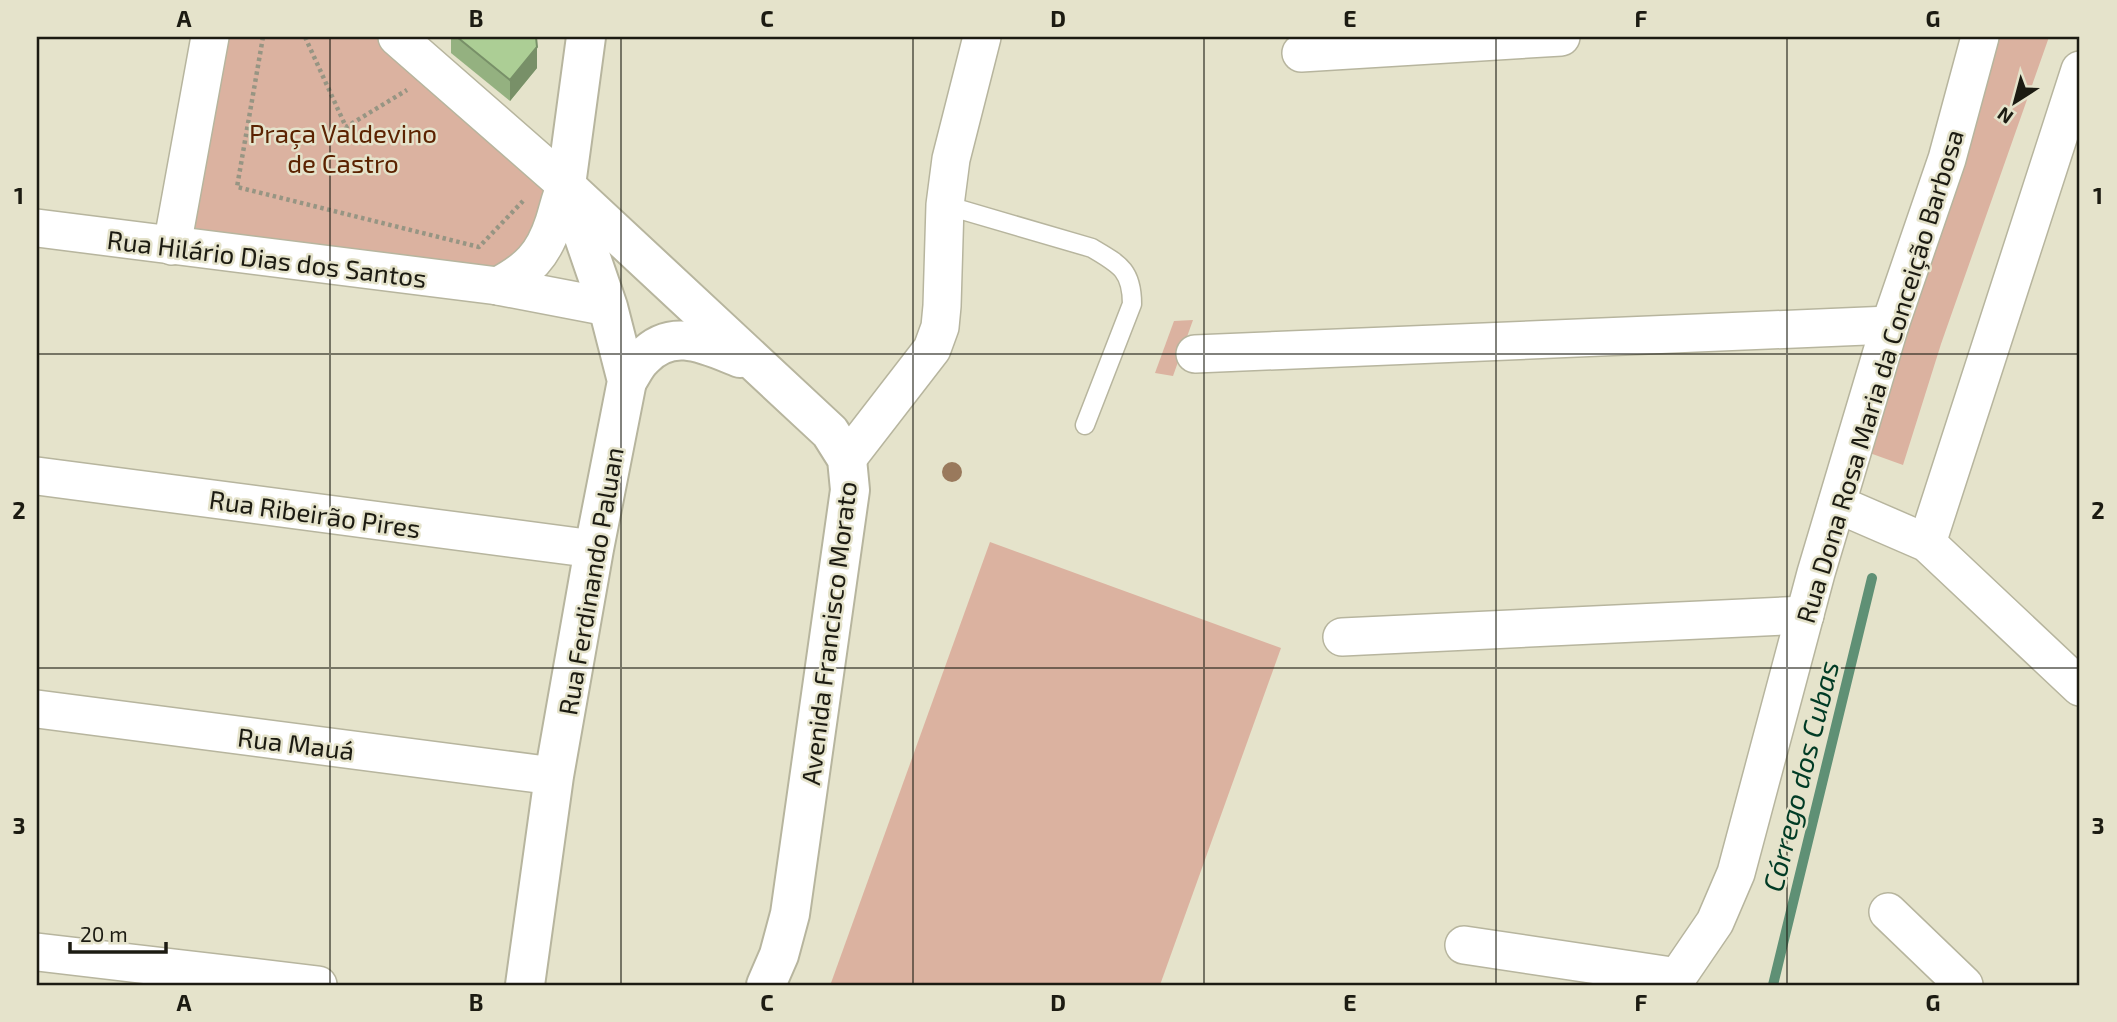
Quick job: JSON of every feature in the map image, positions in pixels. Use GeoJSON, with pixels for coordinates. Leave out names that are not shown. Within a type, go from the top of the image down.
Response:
{"type":"FeatureCollection","features":[{"type":"Feature","properties":{"kind":"street"},"geometry":{"type":"LineString","coordinates":[[172,246],[210,37]]}},
{"type":"Feature","properties":{"kind":"street"},"geometry":{"type":"LineString","coordinates":[[397,37],[566,185]]}},
{"type":"Feature","properties":{"kind":"street"},"geometry":{"type":"LineString","coordinates":[[498,286],[537,260],[548,240],[566,185],[586,37]]}},
{"type":"Feature","properties":{"kind":"street"},"geometry":{"type":"LineString","coordinates":[[847,459],[932,349],[940,327],[943,306],[945,205],[951,159],[982,37]]}},
{"type":"Feature","properties":{"kind":"street"},"geometry":{"type":"LineString","coordinates":[[1301,53],[1562,37]]}},
{"type":"Feature","properties":{"kind":"street","name":"Rua Dona Rosa Maria da Conceição Barbosa"},"geometry":{"type":"LineString","coordinates":[[1675,981],[1715,922],[1736,873],[1860,420],[1947,159],[1980,37]]}},
{"type":"Feature","properties":{"kind":"street"},"geometry":{"type":"LineString","coordinates":[[1927,543],[2080,70]]}},
{"type":"Feature","properties":{"kind":"street","name":"Rua Ferdinando Paluan"},"geometry":{"type":"LineString","coordinates":[[525,985],[554,776],[627,381],[608,307],[566,185]]}},
{"type":"Feature","properties":{"kind":"street","name":"Avenida Francisco Morato"},"geometry":{"type":"LineString","coordinates":[[566,185],[755,365],[830,432],[847,459],[850,490],[790,914],[779,955],[765,985]]}},
{"type":"Feature","properties":{"kind":"street","name":"Rua Hilário Dias dos Santos"},"geometry":{"type":"LineString","coordinates":[[37,228],[498,286],[608,307]]}},
{"type":"Feature","properties":{"kind":"street"},"geometry":{"type":"LineString","coordinates":[[1195,354],[1890,325]]}},
{"type":"Feature","properties":{"kind":"street"},"geometry":{"type":"LineString","coordinates":[[627,381],[649,352],[656,346],[674,340],[695,340],[755,365]]}},
{"type":"Feature","properties":{"kind":"street","name":"Rua Ribeirão Pires"},"geometry":{"type":"LineString","coordinates":[[37,476],[594,549]]}},
{"type":"Feature","properties":{"kind":"street"},"geometry":{"type":"LineString","coordinates":[[1837,504],[1927,543],[2080,687]]}},
{"type":"Feature","properties":{"kind":"street"},"geometry":{"type":"LineString","coordinates":[[1342,637],[1805,615]]}},
{"type":"Feature","properties":{"kind":"street","name":"Rua Mauá"},"geometry":{"type":"LineString","coordinates":[[37,709],[554,776]]}},
{"type":"Feature","properties":{"kind":"street"},"geometry":{"type":"LineString","coordinates":[[1888,912],[1964,985]]}},
{"type":"Feature","properties":{"kind":"street"},"geometry":{"type":"LineString","coordinates":[[1464,945],[1675,981]]}},
{"type":"Feature","properties":{"kind":"street"},"geometry":{"type":"LineString","coordinates":[[37,952],[318,985]]}},
{"type":"Feature","properties":{"kind":"lane"},"geometry":{"type":"LineString","coordinates":[[945,205],[1092,248],[1112,259],[1127,273],[1132,288],[1132,304],[1085,425]]}},
{"type":"Feature","properties":{"kind":"path"},"geometry":{"type":"LineString","coordinates":[[263,37],[237,187],[479,247],[527,197]]}},
{"type":"Feature","properties":{"kind":"path"},"geometry":{"type":"LineString","coordinates":[[304,37],[346,127],[409,89]]}},
{"type":"Feature","properties":{"kind":"green space","name":"Praça Valdevino de Castro"},"geometry":{"type":"Polygon","coordinates":[[[224,37],[385,37],[554,184],[539,233],[500,275],[185,236],[224,37]]]}},
{"type":"Feature","properties":{"kind":"green space"},"geometry":{"type":"Polygon","coordinates":[[[1980,37],[2049,37],[1941,344],[1903,465],[1853,447],[1980,37]]]}},
{"type":"Feature","properties":{"kind":"green space"},"geometry":{"type":"Polygon","coordinates":[[[1193,320],[1173,376],[1155,373],[1174,321],[1193,320]]]}},
{"type":"Feature","properties":{"kind":"green space"},"geometry":{"type":"Polygon","coordinates":[[[990,542],[1281,648],[1160,985],[831,983],[990,542]]]}},
{"type":"Feature","properties":{"kind":"building"},"geometry":{"type":"Polygon","coordinates":[[[457,37],[536,37],[537,47],[510,80],[457,37]]]}},
{"type":"Feature","properties":{"kind":"waterway","name":"Córrego dos Cubas"},"geometry":{"type":"LineString","coordinates":[[1773,985],[1872,578]]}}]}
